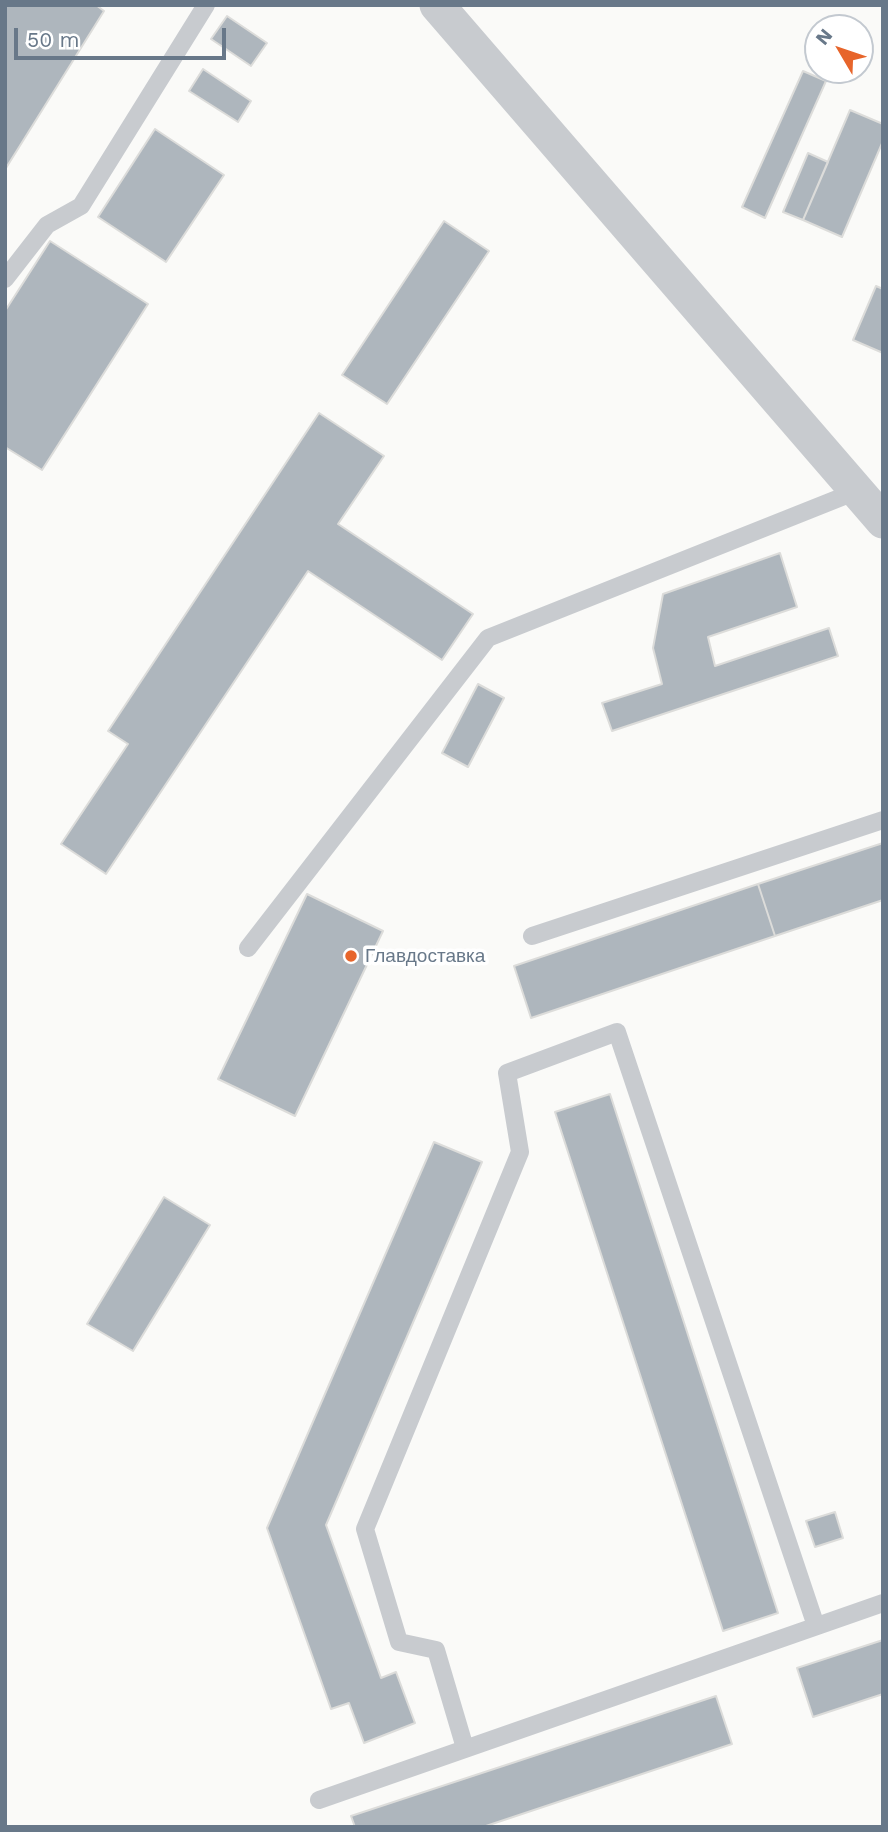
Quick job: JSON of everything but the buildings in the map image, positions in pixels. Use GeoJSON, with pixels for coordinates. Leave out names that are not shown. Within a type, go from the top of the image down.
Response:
{"type":"FeatureCollection","features":[{"type":"Feature","properties":{"kind":"street"},"geometry":{"type":"LineString","coordinates":[[437,5],[883,521]]}},
{"type":"Feature","properties":{"kind":"lane"},"geometry":{"type":"LineString","coordinates":[[5,279],[47,225],[81,206],[206,5]]}},
{"type":"Feature","properties":{"kind":"lane"},"geometry":{"type":"LineString","coordinates":[[248,948],[488,638],[857,491]]}},
{"type":"Feature","properties":{"kind":"lane"},"geometry":{"type":"LineString","coordinates":[[531,936],[883,820]]}},
{"type":"Feature","properties":{"kind":"lane"},"geometry":{"type":"LineString","coordinates":[[465,1748],[436,1650],[399,1642],[365,1529],[520,1153],[507,1073],[617,1032],[816,1626]]}},
{"type":"Feature","properties":{"kind":"lane"},"geometry":{"type":"LineString","coordinates":[[318,1800],[883,1603]]}},
{"type":"Feature","properties":{"kind":"place","name":"Главдоставка"},"geometry":{"type":"Point","coordinates":[351,956]}}]}
